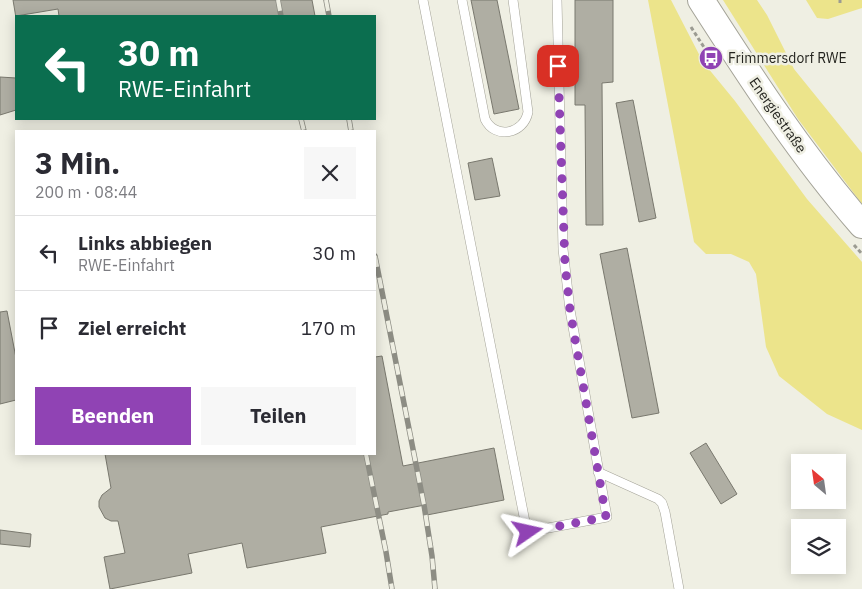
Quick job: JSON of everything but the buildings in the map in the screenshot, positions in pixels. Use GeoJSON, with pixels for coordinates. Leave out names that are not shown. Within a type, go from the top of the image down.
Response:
{"type":"FeatureCollection","features":[{"type":"Feature","properties":{"kind":"main road","name":"Energiestraße"},"geometry":{"type":"LineString","coordinates":[[701,0],[774,113],[826,182],[862,225]]}},
{"type":"Feature","properties":{"kind":"lane"},"geometry":{"type":"LineString","coordinates":[[423,0],[528,532],[606,517],[570,310],[563,248],[557,0]]}},
{"type":"Feature","properties":{"kind":"lane"},"geometry":{"type":"LineString","coordinates":[[462,0],[485,119],[490,127],[501,132],[519,128],[525,122],[528,112],[514,0]]}},
{"type":"Feature","properties":{"kind":"lane"},"geometry":{"type":"LineString","coordinates":[[598,472],[661,501],[665,512],[678,589]]}},
{"type":"Feature","properties":{"kind":"shaded area"},"geometry":{"type":"Polygon","coordinates":[[[648,0],[671,0],[703,62],[735,101],[807,199],[862,262],[862,430],[827,414],[779,376],[766,347],[756,274],[749,262],[731,254],[706,254],[694,242],[648,0]]]}},
{"type":"Feature","properties":{"kind":"shaded area"},"geometry":{"type":"Polygon","coordinates":[[[723,0],[757,0],[767,15],[794,69],[862,153],[862,204],[798,119],[723,0]]]}},
{"type":"Feature","properties":{"kind":"shaded area"},"geometry":{"type":"Polygon","coordinates":[[[806,0],[862,0],[862,8],[828,19],[817,18],[806,0]]]}},
{"type":"Feature","properties":{"kind":"railway"},"geometry":{"type":"LineString","coordinates":[[278,0],[281,15]]}},
{"type":"Feature","properties":{"kind":"railway"},"geometry":{"type":"LineString","coordinates":[[326,0],[329,15]]}},
{"type":"Feature","properties":{"kind":"railway"},"geometry":{"type":"LineString","coordinates":[[301,120],[304,130]]}},
{"type":"Feature","properties":{"kind":"railway"},"geometry":{"type":"LineString","coordinates":[[349,120],[351,130]]}},
{"type":"Feature","properties":{"kind":"railway"},"geometry":{"type":"LineString","coordinates":[[376,261],[424,505],[435,589]]}},
{"type":"Feature","properties":{"kind":"railway"},"geometry":{"type":"LineString","coordinates":[[366,455],[392,589]]}},
{"type":"Feature","properties":{"kind":"place","name":"Frimmersdorf RWE"},"geometry":{"type":"Point","coordinates":[711,58]}},
{"type":"Feature","properties":{"kind":"route"},"geometry":{"type":"LineString","coordinates":[[528,532],[606,517],[570,310],[563,248],[558,66]]}}]}
